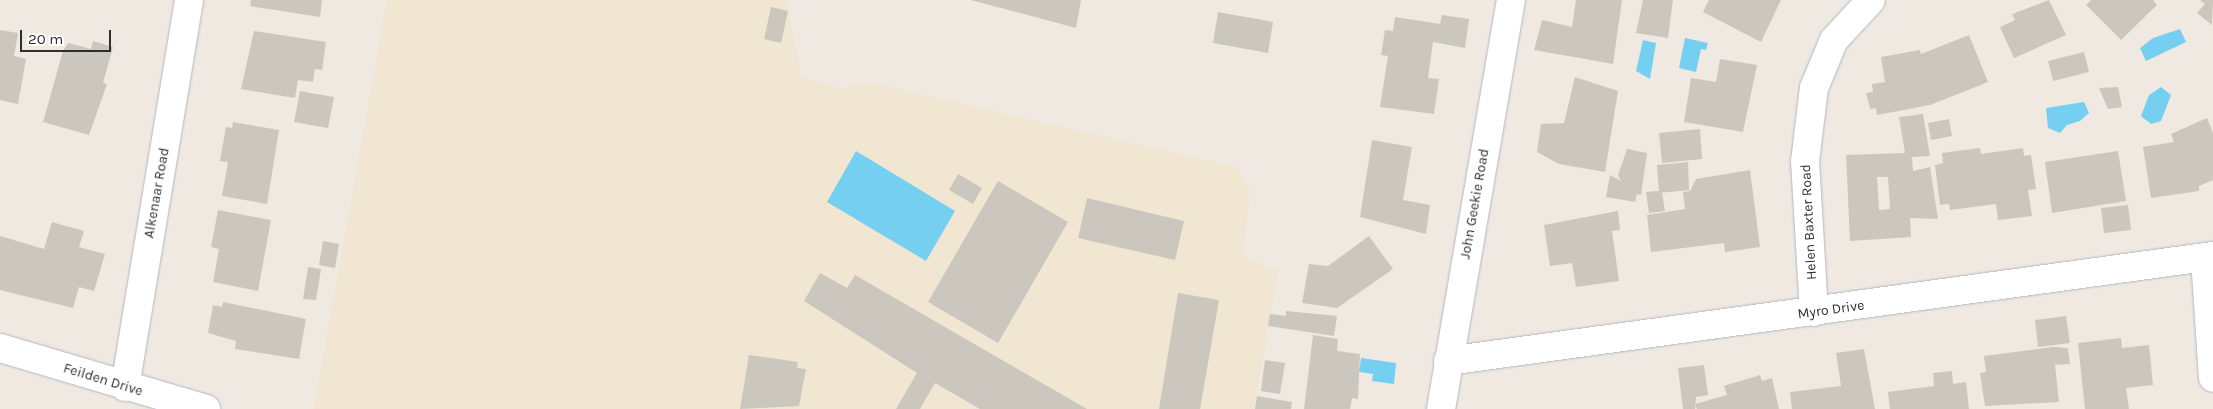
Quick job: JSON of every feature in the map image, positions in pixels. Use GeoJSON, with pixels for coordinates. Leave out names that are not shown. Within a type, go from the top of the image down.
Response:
{"type":"FeatureCollection","features":[{"type":"Feature","properties":{"kind":"street","name":"Alkenaar Road"},"geometry":{"type":"LineString","coordinates":[[125,387],[189,0]]}},
{"type":"Feature","properties":{"kind":"street","name":"John Geekie Road"},"geometry":{"type":"LineString","coordinates":[[1441,409],[1511,0]]}},
{"type":"Feature","properties":{"kind":"street","name":"Helen Baxter Road"},"geometry":{"type":"LineString","coordinates":[[1814,312],[1805,162],[1814,88],[1834,40],[1871,0]]}},
{"type":"Feature","properties":{"kind":"street","name":"Myro Drive"},"geometry":{"type":"LineString","coordinates":[[1448,361],[2209,257]]}},
{"type":"Feature","properties":{"kind":"street"},"geometry":{"type":"LineString","coordinates":[[2209,257],[2213,378]]}},
{"type":"Feature","properties":{"kind":"street","name":"Feilden Drive"},"geometry":{"type":"LineString","coordinates":[[0,348],[125,387],[206,409]]}},
{"type":"Feature","properties":{"kind":"shaded area"},"geometry":{"type":"Polygon","coordinates":[[[387,0],[786,0],[802,77],[843,89],[868,82],[1236,167],[1250,189],[1243,257],[1278,270],[1254,409],[314,409],[387,0]]]}},
{"type":"Feature","properties":{"kind":"water"},"geometry":{"type":"Polygon","coordinates":[[[2180,29],[2186,42],[2146,61],[2140,48],[2153,38],[2180,29]]]}},
{"type":"Feature","properties":{"kind":"water"},"geometry":{"type":"Polygon","coordinates":[[[1685,38],[1708,43],[1706,50],[1701,49],[1696,72],[1679,68],[1685,38]]]}},
{"type":"Feature","properties":{"kind":"water"},"geometry":{"type":"Polygon","coordinates":[[[1643,40],[1656,43],[1650,79],[1636,71],[1643,40]]]}},
{"type":"Feature","properties":{"kind":"water"},"geometry":{"type":"Polygon","coordinates":[[[2161,87],[2171,95],[2161,121],[2151,124],[2141,116],[2149,95],[2161,87]]]}},
{"type":"Feature","properties":{"kind":"water"},"geometry":{"type":"Polygon","coordinates":[[[2084,102],[2089,113],[2080,121],[2067,125],[2060,133],[2048,128],[2046,108],[2084,102]]]}},
{"type":"Feature","properties":{"kind":"water"},"geometry":{"type":"Polygon","coordinates":[[[856,151],[955,211],[926,261],[827,202],[856,151]]]}},
{"type":"Feature","properties":{"kind":"water"},"geometry":{"type":"Polygon","coordinates":[[[1361,358],[1396,363],[1394,384],[1372,381],[1373,374],[1359,372],[1361,358]]]}},
{"type":"Feature","properties":{"kind":"building"},"geometry":{"type":"Polygon","coordinates":[[[251,0],[322,0],[320,17],[250,6],[251,0]]]}},
{"type":"Feature","properties":{"kind":"building"},"geometry":{"type":"Polygon","coordinates":[[[971,0],[1081,0],[1076,28],[971,0]]]}},
{"type":"Feature","properties":{"kind":"building"},"geometry":{"type":"Polygon","coordinates":[[[1576,0],[1622,0],[1613,64],[1534,50],[1542,20],[1572,27],[1576,0]]]}},
{"type":"Feature","properties":{"kind":"building"},"geometry":{"type":"Polygon","coordinates":[[[1643,0],[1673,0],[1668,38],[1636,33],[1643,0]]]}},
{"type":"Feature","properties":{"kind":"building"},"geometry":{"type":"Polygon","coordinates":[[[1709,0],[1781,0],[1761,42],[1703,12],[1709,0]]]}},
{"type":"Feature","properties":{"kind":"building"},"geometry":{"type":"Polygon","coordinates":[[[2049,0],[2066,35],[2014,58],[2000,27],[2015,20],[2012,14],[2049,0]]]}},
{"type":"Feature","properties":{"kind":"building"},"geometry":{"type":"Polygon","coordinates":[[[2091,0],[2153,0],[2157,5],[2121,40],[2086,5],[2091,0]]]}},
{"type":"Feature","properties":{"kind":"building"},"geometry":{"type":"Polygon","coordinates":[[[2200,0],[2213,0],[2212,25],[2197,13],[2205,4],[2200,0]]]}},
{"type":"Feature","properties":{"kind":"building"},"geometry":{"type":"Polygon","coordinates":[[[771,7],[788,11],[781,43],[764,39],[771,7]]]}},
{"type":"Feature","properties":{"kind":"building"},"geometry":{"type":"Polygon","coordinates":[[[1218,12],[1273,22],[1268,53],[1213,43],[1218,12]]]}},
{"type":"Feature","properties":{"kind":"building"},"geometry":{"type":"Polygon","coordinates":[[[1442,15],[1469,19],[1465,48],[1433,42],[1428,78],[1439,79],[1434,114],[1380,107],[1388,56],[1381,55],[1385,30],[1393,31],[1395,17],[1440,24],[1442,15]]]}},
{"type":"Feature","properties":{"kind":"building"},"geometry":{"type":"Polygon","coordinates":[[[0,30],[18,33],[14,56],[26,59],[18,104],[0,100],[0,30]]]}},
{"type":"Feature","properties":{"kind":"building"},"geometry":{"type":"Polygon","coordinates":[[[254,31],[326,42],[322,70],[315,69],[313,82],[298,80],[295,98],[241,89],[254,31]]]}},
{"type":"Feature","properties":{"kind":"building"},"geometry":{"type":"Polygon","coordinates":[[[1969,35],[1988,82],[1930,105],[1877,115],[1876,108],[1870,109],[1866,93],[1873,92],[1872,84],[1885,82],[1881,57],[1920,50],[1921,54],[1969,35]]]}},
{"type":"Feature","properties":{"kind":"building"},"geometry":{"type":"Polygon","coordinates":[[[93,41],[113,47],[103,83],[107,84],[89,135],[43,122],[63,51],[68,43],[91,49],[93,41]]]}},
{"type":"Feature","properties":{"kind":"building"},"geometry":{"type":"Polygon","coordinates":[[[2084,52],[2089,72],[2053,81],[2048,61],[2084,52]]]}},
{"type":"Feature","properties":{"kind":"building"},"geometry":{"type":"Polygon","coordinates":[[[1720,59],[1757,65],[1743,132],[1684,122],[1691,78],[1716,82],[1720,59]]]}},
{"type":"Feature","properties":{"kind":"building"},"geometry":{"type":"Polygon","coordinates":[[[1575,77],[1618,91],[1605,172],[1559,164],[1537,152],[1541,124],[1564,123],[1575,77]]]}},
{"type":"Feature","properties":{"kind":"building"},"geometry":{"type":"Polygon","coordinates":[[[2118,87],[2122,107],[2108,109],[2099,88],[2118,87]]]}},
{"type":"Feature","properties":{"kind":"building"},"geometry":{"type":"Polygon","coordinates":[[[300,91],[334,97],[328,128],[294,122],[300,91]]]}},
{"type":"Feature","properties":{"kind":"building"},"geometry":{"type":"Polygon","coordinates":[[[1923,114],[1930,156],[1912,157],[1913,171],[1930,167],[1938,219],[1910,218],[1911,237],[1850,241],[1846,155],[1905,153],[1899,117],[1923,114]],[[1877,177],[1879,210],[1890,209],[1888,177],[1877,177]]]}},
{"type":"Feature","properties":{"kind":"building"},"geometry":{"type":"Polygon","coordinates":[[[2207,118],[2213,133],[2213,180],[2199,186],[2199,191],[2151,198],[2143,147],[2174,142],[2171,134],[2207,118]]]}},
{"type":"Feature","properties":{"kind":"building"},"geometry":{"type":"Polygon","coordinates":[[[1949,119],[1952,136],[1931,140],[1928,123],[1949,119]]]}},
{"type":"Feature","properties":{"kind":"building"},"geometry":{"type":"Polygon","coordinates":[[[233,122],[279,130],[267,204],[222,196],[228,162],[220,161],[226,127],[232,128],[233,122]]]}},
{"type":"Feature","properties":{"kind":"building"},"geometry":{"type":"Polygon","coordinates":[[[1700,129],[1702,159],[1662,163],[1659,133],[1700,129]]]}},
{"type":"Feature","properties":{"kind":"building"},"geometry":{"type":"Polygon","coordinates":[[[1372,140],[1412,147],[1403,200],[1430,205],[1426,234],[1360,217],[1372,140]]]}},
{"type":"Feature","properties":{"kind":"building"},"geometry":{"type":"Polygon","coordinates":[[[1980,148],[1981,154],[2023,148],[2024,156],[2031,155],[2036,189],[2028,190],[2032,216],[1998,220],[1996,204],[1950,210],[1949,204],[1940,205],[1935,165],[1943,163],[1942,153],[1980,148]]]}},
{"type":"Feature","properties":{"kind":"building"},"geometry":{"type":"Polygon","coordinates":[[[1627,149],[1647,153],[1641,195],[1637,194],[1635,202],[1606,197],[1610,175],[1621,181],[1618,175],[1627,149]]]}},
{"type":"Feature","properties":{"kind":"building"},"geometry":{"type":"Polygon","coordinates":[[[2118,151],[2126,201],[2052,213],[2045,162],[2118,151]]]}},
{"type":"Feature","properties":{"kind":"building"},"geometry":{"type":"Polygon","coordinates":[[[1688,162],[1689,190],[1659,193],[1657,165],[1688,162]]]}},
{"type":"Feature","properties":{"kind":"building"},"geometry":{"type":"Polygon","coordinates":[[[1750,170],[1760,247],[1725,252],[1724,243],[1651,252],[1647,215],[1685,209],[1683,192],[1690,191],[1696,179],[1750,170]]]}},
{"type":"Feature","properties":{"kind":"building"},"geometry":{"type":"Polygon","coordinates":[[[958,174],[982,188],[973,204],[949,190],[958,174]]]}},
{"type":"Feature","properties":{"kind":"building"},"geometry":{"type":"Polygon","coordinates":[[[998,181],[1068,222],[998,343],[928,302],[998,181]]]}},
{"type":"Feature","properties":{"kind":"building"},"geometry":{"type":"Polygon","coordinates":[[[1658,191],[1662,193],[1665,211],[1649,213],[1646,192],[1658,191]]]}},
{"type":"Feature","properties":{"kind":"building"},"geometry":{"type":"Polygon","coordinates":[[[1087,198],[1184,221],[1175,260],[1078,238],[1087,198]]]}},
{"type":"Feature","properties":{"kind":"building"},"geometry":{"type":"Polygon","coordinates":[[[2128,205],[2131,230],[2104,233],[2101,208],[2128,205]]]}},
{"type":"Feature","properties":{"kind":"building"},"geometry":{"type":"Polygon","coordinates":[[[218,210],[271,220],[258,291],[213,282],[219,249],[211,247],[218,210]]]}},
{"type":"Feature","properties":{"kind":"building"},"geometry":{"type":"Polygon","coordinates":[[[1618,211],[1620,230],[1612,231],[1619,281],[1576,287],[1572,263],[1550,266],[1544,225],[1618,211]]]}},
{"type":"Feature","properties":{"kind":"building"},"geometry":{"type":"Polygon","coordinates":[[[52,222],[84,231],[79,247],[105,254],[94,291],[79,287],[73,308],[0,290],[0,236],[44,249],[52,222]]]}},
{"type":"Feature","properties":{"kind":"building"},"geometry":{"type":"Polygon","coordinates":[[[1369,236],[1393,269],[1337,308],[1302,303],[1309,264],[1328,266],[1369,236]]]}},
{"type":"Feature","properties":{"kind":"building"},"geometry":{"type":"Polygon","coordinates":[[[323,241],[339,244],[335,268],[319,265],[323,241]]]}},
{"type":"Feature","properties":{"kind":"building"},"geometry":{"type":"Polygon","coordinates":[[[308,267],[321,269],[316,300],[303,299],[308,267]]]}},
{"type":"Feature","properties":{"kind":"building"},"geometry":{"type":"Polygon","coordinates":[[[820,273],[847,288],[855,275],[1087,409],[980,409],[935,383],[920,409],[896,409],[917,373],[804,301],[820,273]]]}},
{"type":"Feature","properties":{"kind":"building"},"geometry":{"type":"Polygon","coordinates":[[[1178,293],[1219,300],[1200,409],[1159,409],[1178,293]]]}},
{"type":"Feature","properties":{"kind":"building"},"geometry":{"type":"Polygon","coordinates":[[[223,302],[306,319],[299,359],[235,349],[236,341],[208,333],[213,305],[222,307],[223,302]]]}},
{"type":"Feature","properties":{"kind":"building"},"geometry":{"type":"Polygon","coordinates":[[[1286,311],[1337,316],[1334,336],[1268,326],[1270,314],[1286,316],[1286,311]]]}},
{"type":"Feature","properties":{"kind":"building"},"geometry":{"type":"Polygon","coordinates":[[[2066,316],[2070,343],[2038,347],[2035,320],[2066,316]]]}},
{"type":"Feature","properties":{"kind":"building"},"geometry":{"type":"Polygon","coordinates":[[[1313,335],[1338,339],[1337,351],[1360,354],[1358,399],[1352,398],[1350,409],[1304,409],[1313,335]]]}},
{"type":"Feature","properties":{"kind":"building"},"geometry":{"type":"Polygon","coordinates":[[[2121,338],[2122,348],[2149,345],[2153,385],[2126,388],[2129,409],[2085,409],[2078,343],[2121,338]]]}},
{"type":"Feature","properties":{"kind":"building"},"geometry":{"type":"Polygon","coordinates":[[[2053,347],[2068,348],[2070,364],[2055,365],[2059,402],[1985,406],[1980,373],[1986,372],[1984,356],[2053,347]]]}},
{"type":"Feature","properties":{"kind":"building"},"geometry":{"type":"Polygon","coordinates":[[[1864,349],[1875,409],[1792,409],[1790,392],[1841,386],[1836,353],[1864,349]]]}},
{"type":"Feature","properties":{"kind":"building"},"geometry":{"type":"Polygon","coordinates":[[[749,355],[798,362],[797,368],[806,369],[799,406],[740,409],[749,355]]]}},
{"type":"Feature","properties":{"kind":"building"},"geometry":{"type":"Polygon","coordinates":[[[1265,360],[1285,363],[1280,394],[1261,391],[1265,360]]]}},
{"type":"Feature","properties":{"kind":"building"},"geometry":{"type":"Polygon","coordinates":[[[1704,365],[1708,395],[1696,397],[1695,409],[1683,409],[1678,368],[1704,365]]]}},
{"type":"Feature","properties":{"kind":"building"},"geometry":{"type":"Polygon","coordinates":[[[1952,371],[1953,384],[1966,382],[1969,409],[1890,409],[1888,392],[1934,386],[1933,373],[1952,371]]]}},
{"type":"Feature","properties":{"kind":"building"},"geometry":{"type":"Polygon","coordinates":[[[1760,375],[1762,381],[1772,378],[1779,409],[1697,409],[1695,404],[1727,395],[1724,386],[1760,375]]]}},
{"type":"Feature","properties":{"kind":"building"},"geometry":{"type":"Polygon","coordinates":[[[1257,396],[1292,402],[1291,409],[1255,409],[1257,396]]]}}]}
